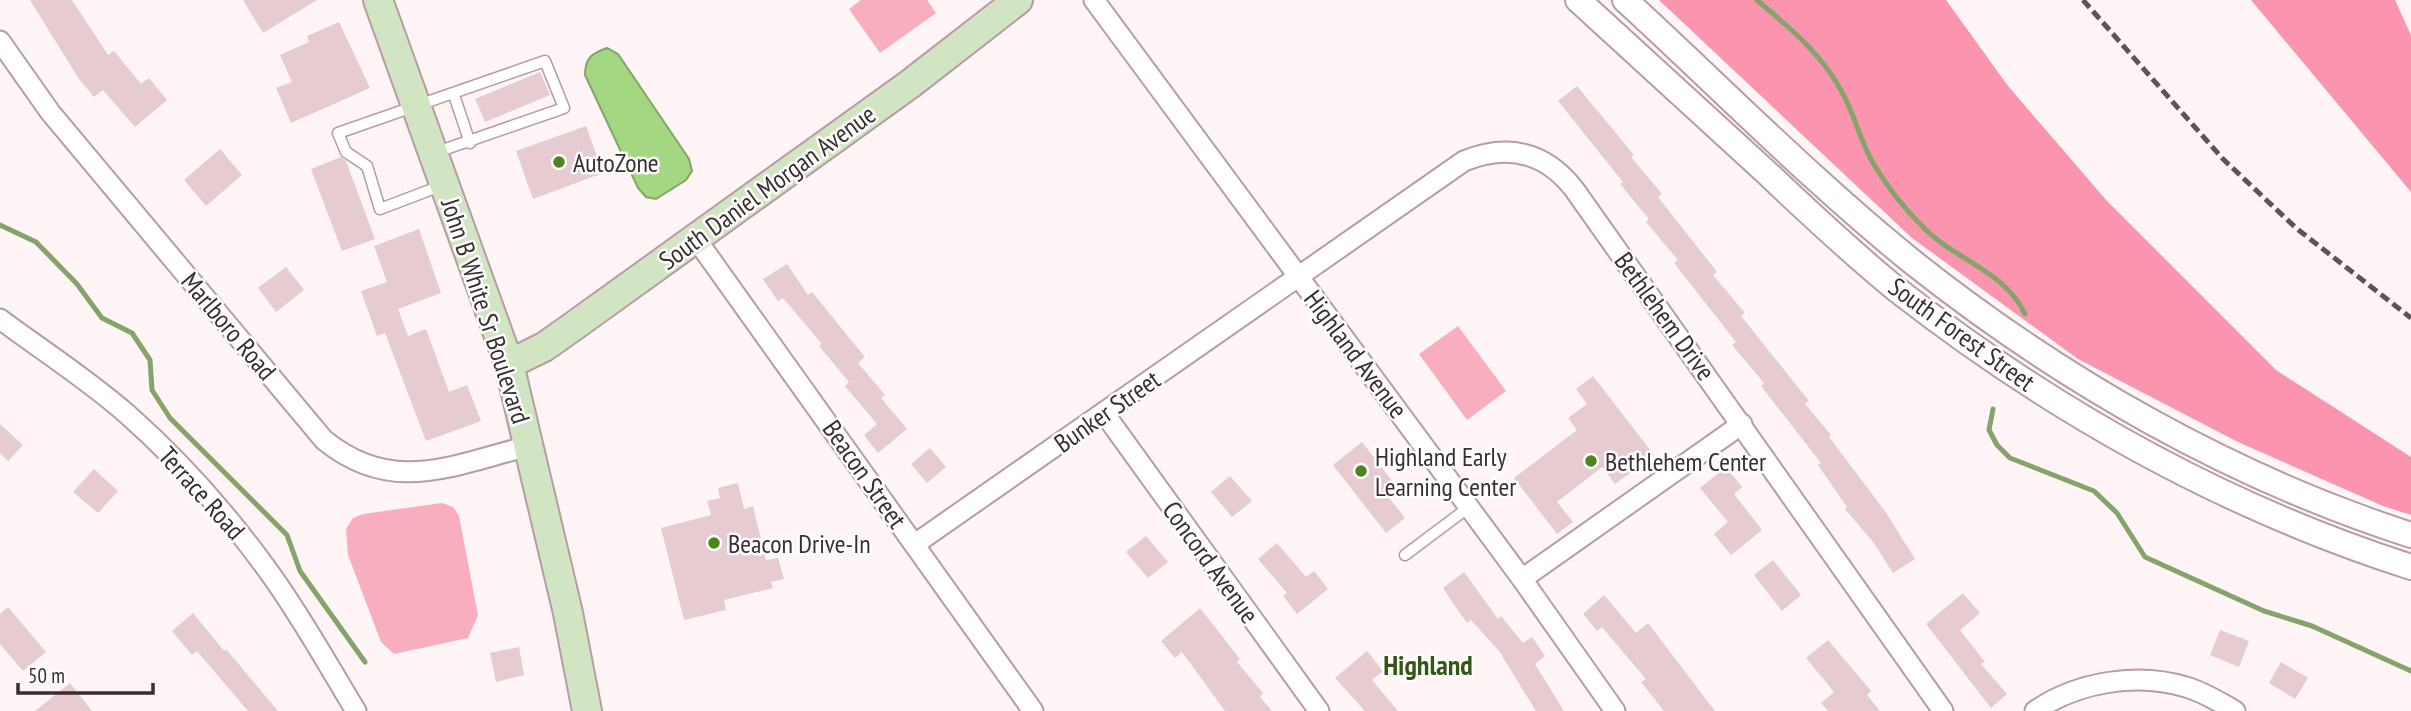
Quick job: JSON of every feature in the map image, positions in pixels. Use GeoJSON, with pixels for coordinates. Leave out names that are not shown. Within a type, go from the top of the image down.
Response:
{"type":"FeatureCollection","features":[{"type":"Feature","properties":{"kind":"main road","name":"John B White Sr Boulevard"},"geometry":{"type":"LineString","coordinates":[[378,0],[509,364],[587,711]]}},
{"type":"Feature","properties":{"kind":"main road","name":"South Daniel Morgan Avenue"},"geometry":{"type":"LineString","coordinates":[[509,364],[544,347],[696,239],[910,84],[1018,0]]}},
{"type":"Feature","properties":{"kind":"street","name":"Highland Avenue"},"geometry":{"type":"LineString","coordinates":[[1094,0],[1522,579],[1615,711]]}},
{"type":"Feature","properties":{"kind":"street","name":"South Forest Street"},"geometry":{"type":"LineString","coordinates":[[1578,0],[1836,237],[1954,333],[2016,376],[2139,450],[2222,493],[2296,526],[2411,568]]}},
{"type":"Feature","properties":{"kind":"street","name":"South Forest Street"},"geometry":{"type":"LineString","coordinates":[[1625,0],[1914,262],[2034,350],[2142,416],[2236,464],[2308,496],[2411,535]]}},
{"type":"Feature","properties":{"kind":"street","name":"Marlboro Road"},"geometry":{"type":"LineString","coordinates":[[0,41],[24,79],[324,440],[344,456],[388,472],[416,474],[529,446]]}},
{"type":"Feature","properties":{"kind":"street"},"geometry":{"type":"LineString","coordinates":[[0,70],[24,79]]}},
{"type":"Feature","properties":{"kind":"street","name":"Bethlehem Drive"},"geometry":{"type":"LineString","coordinates":[[1299,278],[1464,161],[1483,153],[1504,150],[1525,152],[1544,160],[1561,173],[1574,189],[1943,711]]}},
{"type":"Feature","properties":{"kind":"street","name":"Beacon Street"},"geometry":{"type":"LineString","coordinates":[[696,239],[1033,711]]}},
{"type":"Feature","properties":{"kind":"street","name":"Bunker Street"},"geometry":{"type":"LineString","coordinates":[[915,544],[1299,278]]}},
{"type":"Feature","properties":{"kind":"street","name":"Terrace Road"},"geometry":{"type":"LineString","coordinates":[[0,319],[82,377],[179,464],[227,517],[270,573],[356,711]]}},
{"type":"Feature","properties":{"kind":"street","name":"Concord Avenue"},"geometry":{"type":"LineString","coordinates":[[1104,413],[1319,711]]}},
{"type":"Feature","properties":{"kind":"street"},"geometry":{"type":"LineString","coordinates":[[1522,579],[1742,424]]}},
{"type":"Feature","properties":{"kind":"street"},"geometry":{"type":"LineString","coordinates":[[2035,711],[2070,692],[2123,681],[2186,687],[2235,711]]}},
{"type":"Feature","properties":{"kind":"lane"},"geometry":{"type":"LineString","coordinates":[[432,154],[564,108],[545,61],[454,95],[338,133],[346,152],[367,166],[380,209],[444,185]]}},
{"type":"Feature","properties":{"kind":"lane"},"geometry":{"type":"LineString","coordinates":[[454,95],[470,142]]}},
{"type":"Feature","properties":{"kind":"lane"},"geometry":{"type":"LineString","coordinates":[[1405,555],[1469,507]]}},
{"type":"Feature","properties":{"kind":"shaded area"},"geometry":{"type":"Polygon","coordinates":[[[861,0],[927,0],[936,13],[880,53],[849,9],[861,0]]]}},
{"type":"Feature","properties":{"kind":"shaded area"},"geometry":{"type":"Polygon","coordinates":[[[1659,0],[1946,0],[2008,86],[2107,201],[2276,370],[2411,457],[2411,515],[2383,506],[2238,442],[2078,359],[1912,238],[1659,0]]]}},
{"type":"Feature","properties":{"kind":"shaded area"},"geometry":{"type":"Polygon","coordinates":[[[2251,0],[2395,0],[2411,35],[2411,192],[2251,0]]]}},
{"type":"Feature","properties":{"kind":"shaded area"},"geometry":{"type":"Polygon","coordinates":[[[607,48],[618,54],[689,159],[692,171],[686,180],[656,199],[646,197],[638,188],[585,75],[590,57],[607,48]]]}},
{"type":"Feature","properties":{"kind":"shaded area"},"geometry":{"type":"Polygon","coordinates":[[[1458,326],[1506,391],[1467,420],[1419,354],[1458,326]]]}},
{"type":"Feature","properties":{"kind":"shaded area"},"geometry":{"type":"Polygon","coordinates":[[[442,503],[453,507],[459,516],[478,615],[468,638],[394,654],[381,642],[348,555],[346,529],[353,518],[363,514],[442,503]]]}},
{"type":"Feature","properties":{"kind":"building"},"geometry":{"type":"Polygon","coordinates":[[[30,0],[72,0],[108,55],[114,51],[141,84],[149,78],[167,100],[135,127],[103,90],[94,97],[79,79],[30,0]]]}},
{"type":"Feature","properties":{"kind":"building"},"geometry":{"type":"Polygon","coordinates":[[[243,0],[317,0],[263,33],[243,0]]]}},
{"type":"Feature","properties":{"kind":"building"},"geometry":{"type":"Polygon","coordinates":[[[339,22],[370,88],[291,123],[276,88],[292,82],[280,55],[309,42],[307,36],[339,22]]]}},
{"type":"Feature","properties":{"kind":"building"},"geometry":{"type":"Polygon","coordinates":[[[540,72],[550,95],[485,122],[475,99],[540,72]]]}},
{"type":"Feature","properties":{"kind":"building"},"geometry":{"type":"Polygon","coordinates":[[[1577,86],[1634,155],[1631,157],[1662,194],[1658,197],[1717,272],[1713,275],[1745,313],[1741,316],[1809,401],[1805,404],[1831,435],[1829,437],[1885,511],[1915,559],[1893,573],[1873,542],[1845,509],[1847,507],[1818,465],[1821,463],[1761,386],[1764,383],[1732,345],[1736,342],[1674,263],[1678,260],[1646,222],[1649,219],[1620,184],[1623,182],[1558,101],[1577,86]]]}},
{"type":"Feature","properties":{"kind":"building","name":"AutoZone"},"geometry":{"type":"Polygon","coordinates":[[[586,126],[603,173],[533,199],[516,151],[586,126]]]}},
{"type":"Feature","properties":{"kind":"building"},"geometry":{"type":"Polygon","coordinates":[[[220,149],[242,175],[206,206],[184,180],[220,149]]]}},
{"type":"Feature","properties":{"kind":"building"},"geometry":{"type":"Polygon","coordinates":[[[341,157],[346,161],[375,239],[342,251],[311,169],[341,157]]]}},
{"type":"Feature","properties":{"kind":"building"},"geometry":{"type":"Polygon","coordinates":[[[419,229],[441,293],[398,309],[408,336],[426,329],[449,392],[467,385],[481,421],[426,441],[385,333],[377,336],[361,291],[387,282],[374,246],[419,229]]]}},
{"type":"Feature","properties":{"kind":"building"},"geometry":{"type":"Polygon","coordinates":[[[787,264],[808,295],[812,292],[865,357],[858,363],[885,395],[881,398],[907,429],[878,453],[864,435],[877,424],[845,386],[849,382],[819,346],[822,344],[783,298],[778,301],[763,279],[787,264]]]}},
{"type":"Feature","properties":{"kind":"building"},"geometry":{"type":"Polygon","coordinates":[[[286,267],[304,290],[276,312],[258,288],[286,267]]]}},
{"type":"Feature","properties":{"kind":"building","name":"Bethlehem Center"},"geometry":{"type":"Polygon","coordinates":[[[1593,376],[1654,455],[1615,484],[1602,467],[1557,502],[1573,522],[1557,534],[1514,478],[1577,430],[1568,418],[1587,404],[1576,389],[1593,376]]]}},
{"type":"Feature","properties":{"kind":"building"},"geometry":{"type":"Polygon","coordinates":[[[0,424],[23,445],[8,461],[0,453],[0,424]]]}},
{"type":"Feature","properties":{"kind":"building"},"geometry":{"type":"Polygon","coordinates":[[[1362,442],[1393,482],[1383,490],[1405,518],[1386,533],[1333,465],[1362,442]]]}},
{"type":"Feature","properties":{"kind":"building"},"geometry":{"type":"Polygon","coordinates":[[[930,448],[946,467],[927,483],[911,464],[930,448]]]}},
{"type":"Feature","properties":{"kind":"building"},"geometry":{"type":"Polygon","coordinates":[[[1726,467],[1742,487],[1734,494],[1762,530],[1731,555],[1714,534],[1728,522],[1700,488],[1726,467]]]}},
{"type":"Feature","properties":{"kind":"building"},"geometry":{"type":"Polygon","coordinates":[[[94,469],[118,491],[98,513],[73,492],[94,469]]]}},
{"type":"Feature","properties":{"kind":"building"},"geometry":{"type":"Polygon","coordinates":[[[1230,476],[1252,501],[1232,517],[1211,492],[1230,476]]]}},
{"type":"Feature","properties":{"kind":"building","name":"Beacon Drive-In"},"geometry":{"type":"Polygon","coordinates":[[[738,483],[744,509],[753,506],[766,560],[778,558],[784,579],[771,582],[773,588],[724,600],[726,610],[684,620],[661,528],[711,515],[707,501],[720,498],[718,488],[738,483]]]}},
{"type":"Feature","properties":{"kind":"building"},"geometry":{"type":"Polygon","coordinates":[[[1146,536],[1168,562],[1148,578],[1126,552],[1146,536]]]}},
{"type":"Feature","properties":{"kind":"building"},"geometry":{"type":"Polygon","coordinates":[[[1277,543],[1306,577],[1314,571],[1328,589],[1297,614],[1283,596],[1287,593],[1258,559],[1277,543]]]}},
{"type":"Feature","properties":{"kind":"building"},"geometry":{"type":"Polygon","coordinates":[[[1773,560],[1801,595],[1782,611],[1754,575],[1773,560]]]}},
{"type":"Feature","properties":{"kind":"building"},"geometry":{"type":"Polygon","coordinates":[[[1464,572],[1498,619],[1501,616],[1523,643],[1532,637],[1545,656],[1535,664],[1564,711],[1536,711],[1499,651],[1471,620],[1467,623],[1443,588],[1464,572]]]}},
{"type":"Feature","properties":{"kind":"building"},"geometry":{"type":"Polygon","coordinates":[[[1963,593],[1980,613],[1960,630],[1985,662],[1981,664],[2007,694],[1991,708],[1926,624],[1963,593]]]}},
{"type":"Feature","properties":{"kind":"building"},"geometry":{"type":"Polygon","coordinates":[[[1604,595],[1636,633],[1648,623],[1715,711],[1664,711],[1641,682],[1646,679],[1602,627],[1597,631],[1583,614],[1604,595]]]}},
{"type":"Feature","properties":{"kind":"building"},"geometry":{"type":"Polygon","coordinates":[[[8,607],[46,652],[23,671],[0,644],[0,614],[8,607]]]}},
{"type":"Feature","properties":{"kind":"building"},"geometry":{"type":"Polygon","coordinates":[[[1200,608],[1240,659],[1237,662],[1263,693],[1260,697],[1272,711],[1225,711],[1182,652],[1175,658],[1161,641],[1200,608]]]}},
{"type":"Feature","properties":{"kind":"building"},"geometry":{"type":"Polygon","coordinates":[[[193,613],[278,711],[248,711],[197,651],[192,655],[172,631],[193,613]]]}},
{"type":"Feature","properties":{"kind":"building"},"geometry":{"type":"Polygon","coordinates":[[[2220,630],[2249,641],[2239,667],[2210,655],[2220,630]]]}},
{"type":"Feature","properties":{"kind":"building"},"geometry":{"type":"Polygon","coordinates":[[[1828,640],[1871,691],[1867,695],[1880,711],[1828,711],[1821,703],[1834,692],[1806,658],[1828,640]]]}},
{"type":"Feature","properties":{"kind":"building"},"geometry":{"type":"Polygon","coordinates":[[[519,647],[524,675],[496,682],[490,653],[519,647]]]}},
{"type":"Feature","properties":{"kind":"building"},"geometry":{"type":"Polygon","coordinates":[[[1367,651],[1383,671],[1372,680],[1398,711],[1365,711],[1335,678],[1367,651]]]}},
{"type":"Feature","properties":{"kind":"building"},"geometry":{"type":"Polygon","coordinates":[[[2281,662],[2308,678],[2295,699],[2269,683],[2281,662]]]}},
{"type":"Feature","properties":{"kind":"building"},"geometry":{"type":"Polygon","coordinates":[[[70,683],[92,711],[35,711],[70,683]]]}},
{"type":"Feature","properties":{"kind":"waterway"},"geometry":{"type":"LineString","coordinates":[[1757,0],[1793,32],[1826,67],[1847,102],[1873,163],[1909,212],[1935,238],[2005,286],[2025,314]]}},
{"type":"Feature","properties":{"kind":"waterway"},"geometry":{"type":"LineString","coordinates":[[0,225],[36,242],[77,284],[102,318],[132,333],[150,360],[152,390],[170,418],[287,535],[300,571],[365,662]]}},
{"type":"Feature","properties":{"kind":"waterway"},"geometry":{"type":"LineString","coordinates":[[1993,409],[1989,430],[1997,445],[2010,458],[2094,491],[2117,513],[2145,557],[2264,611],[2312,626],[2411,671]]}},
{"type":"Feature","properties":{"kind":"railway"},"geometry":{"type":"LineString","coordinates":[[2083,0],[2223,159],[2296,228],[2411,318]]}},
{"type":"Feature","properties":{"kind":"place","name":"AutoZone"},"geometry":{"type":"Point","coordinates":[559,162]}},
{"type":"Feature","properties":{"kind":"place","name":"Bethlehem Center"},"geometry":{"type":"Point","coordinates":[1591,461]}},
{"type":"Feature","properties":{"kind":"place","name":"Highland Early Learning Center"},"geometry":{"type":"Point","coordinates":[1361,471]}},
{"type":"Feature","properties":{"kind":"place","name":"Beacon Drive-In"},"geometry":{"type":"Point","coordinates":[714,543]}},
{"type":"Feature","properties":{"kind":"district","name":"Highland"},"geometry":{"type":"Point","coordinates":[1428,664]}}]}
